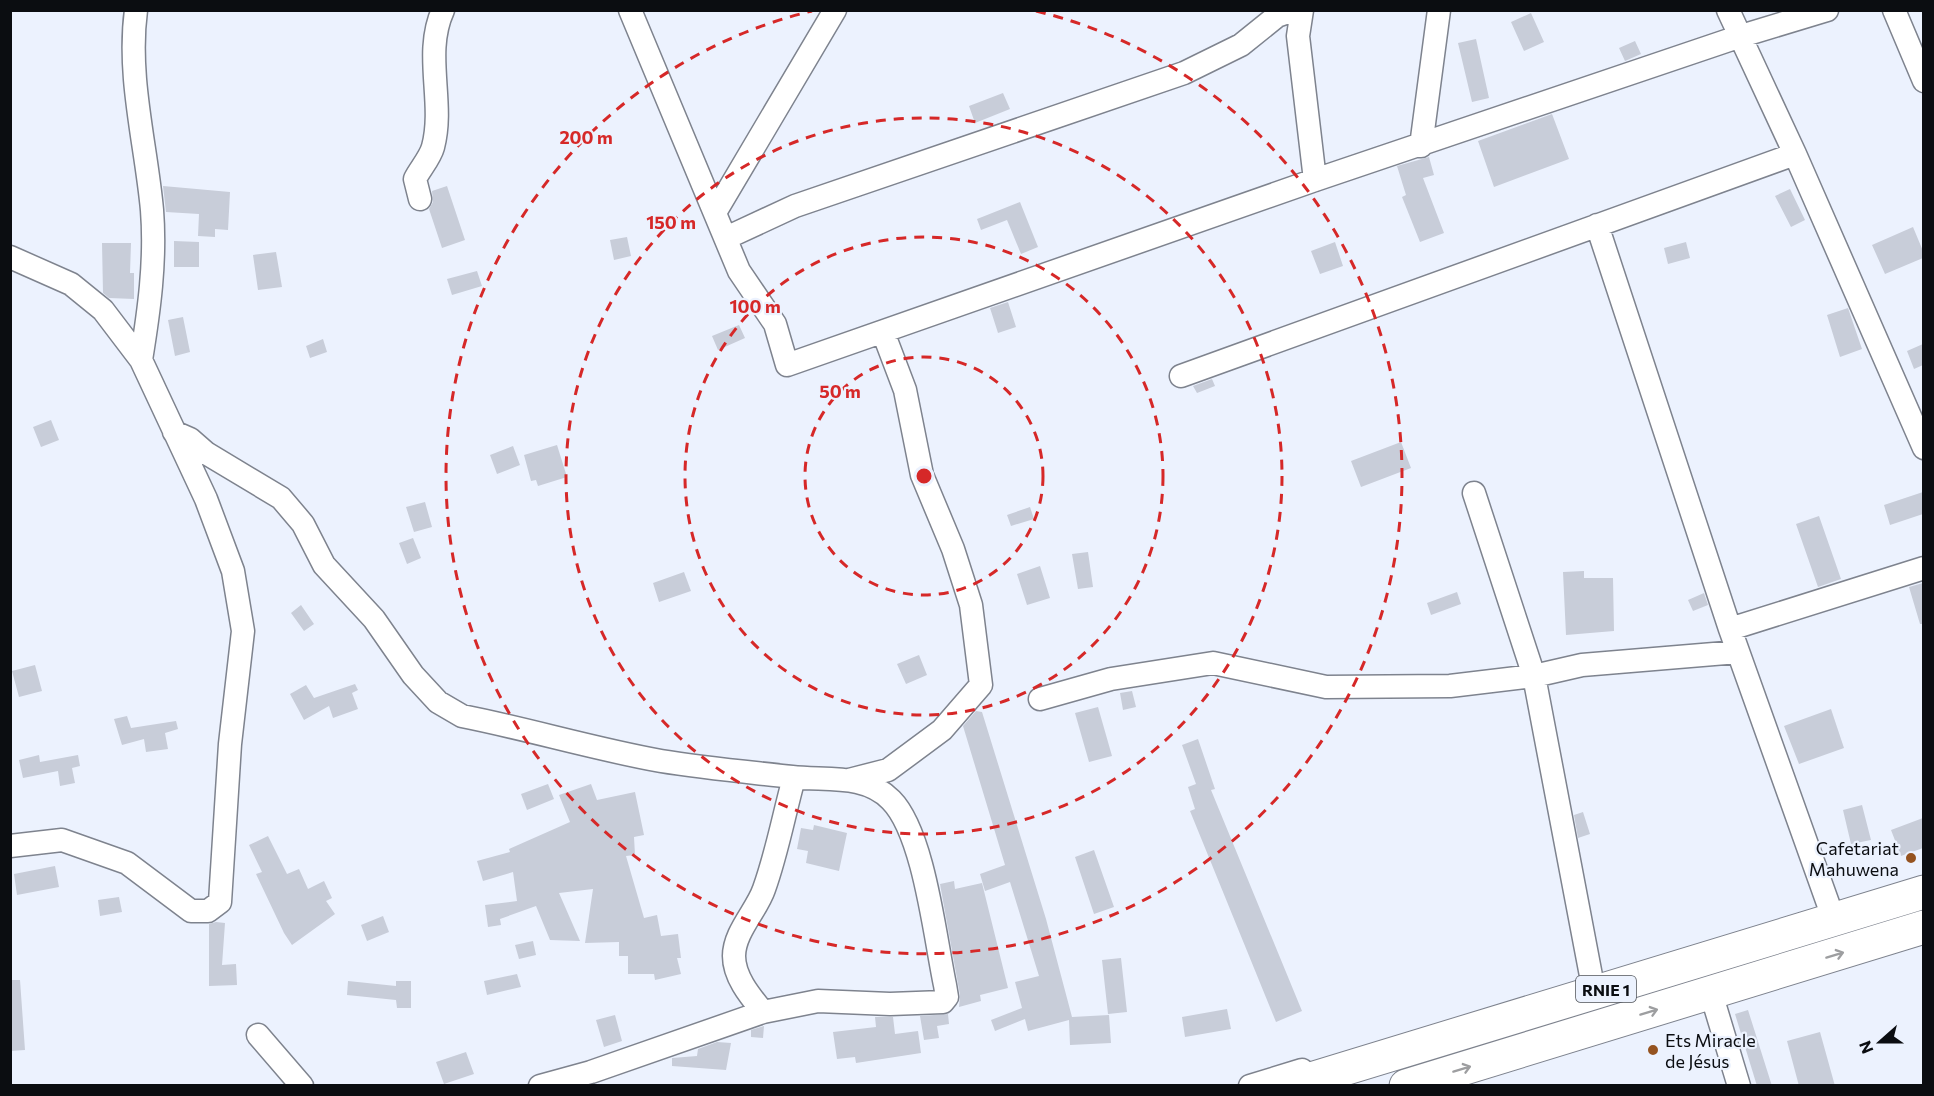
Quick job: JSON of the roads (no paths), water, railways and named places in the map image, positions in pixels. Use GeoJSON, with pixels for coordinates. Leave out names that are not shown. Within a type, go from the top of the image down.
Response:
{"type":"FeatureCollection","features":[{"type":"Feature","properties":{"kind":"highway","name":"RNIE 1"},"geometry":{"type":"LineString","coordinates":[[1288,1086],[1923,892]]}},
{"type":"Feature","properties":{"kind":"highway","name":"RNIE 1"},"geometry":{"type":"LineString","coordinates":[[1406,1086],[1923,927]]}},
{"type":"Feature","properties":{"kind":"street"},"geometry":{"type":"LineString","coordinates":[[136,10],[131,45],[152,212],[152,299],[141,360]]}},
{"type":"Feature","properties":{"kind":"street"},"geometry":{"type":"LineString","coordinates":[[420,199],[415,179],[429,157],[435,136],[438,102],[433,46],[435,28],[443,10]]}},
{"type":"Feature","properties":{"kind":"street"},"geometry":{"type":"LineString","coordinates":[[630,10],[716,211],[739,271],[775,324],[787,365],[1315,180],[1738,37],[1827,10]]}},
{"type":"Feature","properties":{"kind":"street"},"geometry":{"type":"LineString","coordinates":[[716,211],[835,10]]}},
{"type":"Feature","properties":{"kind":"street"},"geometry":{"type":"LineString","coordinates":[[726,238],[795,206],[1184,73],[1241,45],[1277,16],[1294,10]]}},
{"type":"Feature","properties":{"kind":"street"},"geometry":{"type":"LineString","coordinates":[[1302,10],[1298,36],[1315,180]]}},
{"type":"Feature","properties":{"kind":"street"},"geometry":{"type":"LineString","coordinates":[[1421,146],[1439,10]]}},
{"type":"Feature","properties":{"kind":"street"},"geometry":{"type":"LineString","coordinates":[[1728,10],[1738,37],[1795,154],[1923,448]]}},
{"type":"Feature","properties":{"kind":"street"},"geometry":{"type":"LineString","coordinates":[[1894,10],[1923,81]]}},
{"type":"Feature","properties":{"kind":"street"},"geometry":{"type":"LineString","coordinates":[[1181,376],[1795,154]]}},
{"type":"Feature","properties":{"kind":"street"},"geometry":{"type":"LineString","coordinates":[[1597,225],[1730,629],[1830,909]]}},
{"type":"Feature","properties":{"kind":"street"},"geometry":{"type":"LineString","coordinates":[[10,257],[71,284],[103,310],[141,360],[206,499],[233,571],[243,631],[230,744],[220,902],[208,911],[191,911],[127,863],[62,840],[10,846]]}},
{"type":"Feature","properties":{"kind":"street"},"geometry":{"type":"LineString","coordinates":[[849,780],[888,770],[942,730],[981,685],[971,605],[953,549],[922,475],[905,390],[883,332]]}},
{"type":"Feature","properties":{"kind":"street"},"geometry":{"type":"LineString","coordinates":[[174,432],[190,439],[206,453],[281,498],[303,524],[324,565],[374,619],[413,675],[438,702],[462,716],[661,761],[794,778],[849,780],[873,787],[890,799],[906,819],[920,863],[947,997],[943,1002],[928,1004],[818,1001],[763,1012],[591,1072],[540,1086]]}},
{"type":"Feature","properties":{"kind":"street"},"geometry":{"type":"LineString","coordinates":[[1474,493],[1534,676],[1592,981]]}},
{"type":"Feature","properties":{"kind":"street"},"geometry":{"type":"LineString","coordinates":[[1730,629],[1923,568]]}},
{"type":"Feature","properties":{"kind":"street"},"geometry":{"type":"LineString","coordinates":[[1040,699],[1111,679],[1214,663],[1326,687],[1450,686],[1534,676],[1582,665],[1738,652]]}},
{"type":"Feature","properties":{"kind":"street"},"geometry":{"type":"LineString","coordinates":[[763,1012],[746,991],[737,970],[734,955],[738,939],[764,890],[794,778]]}},
{"type":"Feature","properties":{"kind":"street"},"geometry":{"type":"LineString","coordinates":[[1250,1086],[1923,882]]}},
{"type":"Feature","properties":{"kind":"street"},"geometry":{"type":"LineString","coordinates":[[1711,993],[1739,1086]]}},
{"type":"Feature","properties":{"kind":"street"},"geometry":{"type":"LineString","coordinates":[[258,1035],[302,1086]]}},
{"type":"Feature","properties":{"kind":"place","name":"Cafetariat Mahuwena"},"geometry":{"type":"Point","coordinates":[1911,858]}},
{"type":"Feature","properties":{"kind":"place","name":"Ets Miracle de Jésus"},"geometry":{"type":"Point","coordinates":[1653,1050]}}]}
